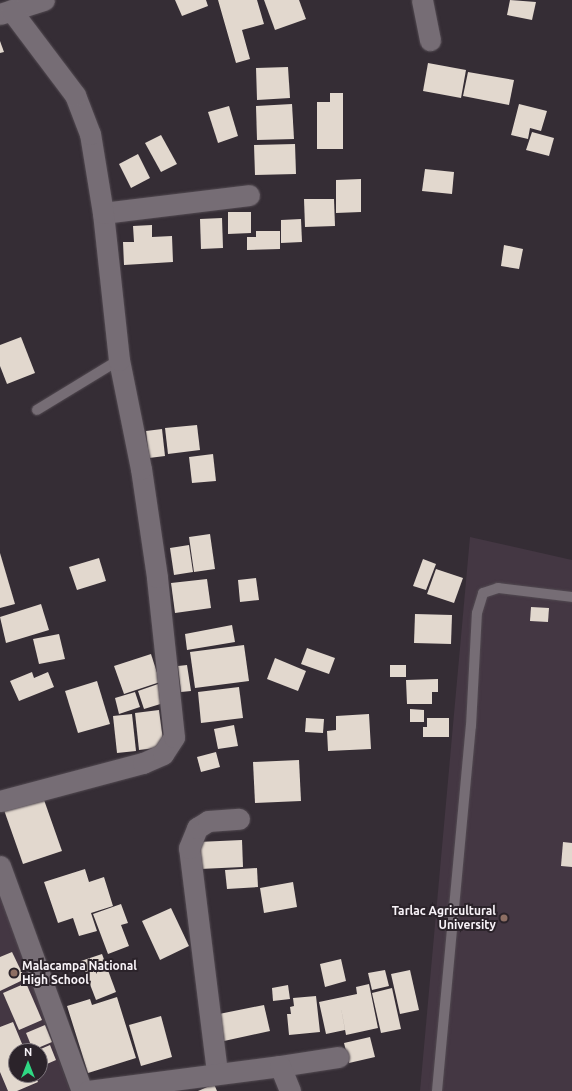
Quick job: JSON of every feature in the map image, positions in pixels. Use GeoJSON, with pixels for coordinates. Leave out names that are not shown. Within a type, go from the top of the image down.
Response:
{"type":"FeatureCollection","features":[{"type":"Feature","properties":{"kind":"street"},"geometry":{"type":"LineString","coordinates":[[0,801],[143,763],[163,754],[174,737],[157,577],[141,470],[120,360],[103,213],[90,134],[75,95],[6,12],[44,0]]}},
{"type":"Feature","properties":{"kind":"street"},"geometry":{"type":"LineString","coordinates":[[422,0],[430,40]]}},
{"type":"Feature","properties":{"kind":"street"},"geometry":{"type":"LineString","coordinates":[[103,213],[249,195]]}},
{"type":"Feature","properties":{"kind":"street"},"geometry":{"type":"LineString","coordinates":[[217,1072],[189,848],[197,828],[208,821],[239,819]]}},
{"type":"Feature","properties":{"kind":"street"},"geometry":{"type":"LineString","coordinates":[[0,866],[82,1091]]}},
{"type":"Feature","properties":{"kind":"street"},"geometry":{"type":"LineString","coordinates":[[88,1091],[217,1072],[280,1066],[338,1057]]}},
{"type":"Feature","properties":{"kind":"street"},"geometry":{"type":"LineString","coordinates":[[280,1066],[290,1091]]}},
{"type":"Feature","properties":{"kind":"lane"},"geometry":{"type":"LineString","coordinates":[[38,410],[120,360]]}},
{"type":"Feature","properties":{"kind":"lane"},"geometry":{"type":"LineString","coordinates":[[437,1091],[471,726],[476,613],[483,593],[498,588],[572,597]]}},
{"type":"Feature","properties":{"kind":"shaded area","name":"Tarlac Agricultural University"},"geometry":{"type":"Polygon","coordinates":[[[470,537],[572,560],[572,1091],[420,1091],[470,537]]]}},
{"type":"Feature","properties":{"kind":"shaded area","name":"Malacampa National High School"},"geometry":{"type":"Polygon","coordinates":[[[0,894],[70,1091],[0,1091],[0,894]]]}},
{"type":"Feature","properties":{"kind":"building"},"geometry":{"type":"Polygon","coordinates":[[[175,0],[206,0],[208,6],[182,16],[175,0]]]}},
{"type":"Feature","properties":{"kind":"building"},"geometry":{"type":"Polygon","coordinates":[[[218,0],[257,0],[264,24],[242,30],[250,59],[236,63],[218,0]]]}},
{"type":"Feature","properties":{"kind":"building"},"geometry":{"type":"Polygon","coordinates":[[[264,0],[299,0],[306,19],[275,30],[264,0]]]}},
{"type":"Feature","properties":{"kind":"building"},"geometry":{"type":"Polygon","coordinates":[[[510,0],[536,2],[532,20],[507,15],[510,0]]]}},
{"type":"Feature","properties":{"kind":"building"},"geometry":{"type":"Polygon","coordinates":[[[0,41],[4,52],[0,53],[0,41]]]}},
{"type":"Feature","properties":{"kind":"building"},"geometry":{"type":"Polygon","coordinates":[[[428,63],[466,70],[461,98],[423,91],[428,63]]]}},
{"type":"Feature","properties":{"kind":"building"},"geometry":{"type":"Polygon","coordinates":[[[288,67],[290,98],[257,100],[256,68],[288,67]]]}},
{"type":"Feature","properties":{"kind":"building"},"geometry":{"type":"Polygon","coordinates":[[[468,72],[514,80],[509,105],[463,96],[468,72]]]}},
{"type":"Feature","properties":{"kind":"building"},"geometry":{"type":"Polygon","coordinates":[[[330,93],[343,93],[343,149],[317,149],[317,102],[330,102],[330,93]]]}},
{"type":"Feature","properties":{"kind":"building"},"geometry":{"type":"Polygon","coordinates":[[[292,104],[294,139],[257,140],[256,106],[292,104]]]}},
{"type":"Feature","properties":{"kind":"building"},"geometry":{"type":"Polygon","coordinates":[[[519,104],[547,111],[541,131],[530,128],[528,139],[511,135],[519,104]]]}},
{"type":"Feature","properties":{"kind":"building"},"geometry":{"type":"Polygon","coordinates":[[[229,106],[238,136],[218,143],[208,112],[229,106]]]}},
{"type":"Feature","properties":{"kind":"building"},"geometry":{"type":"Polygon","coordinates":[[[532,132],[554,138],[549,156],[526,150],[532,132]]]}},
{"type":"Feature","properties":{"kind":"building"},"geometry":{"type":"Polygon","coordinates":[[[161,135],[177,164],[161,172],[145,143],[161,135]]]}},
{"type":"Feature","properties":{"kind":"building"},"geometry":{"type":"Polygon","coordinates":[[[295,144],[296,174],[255,175],[254,145],[295,144]]]}},
{"type":"Feature","properties":{"kind":"building"},"geometry":{"type":"Polygon","coordinates":[[[138,154],[150,178],[131,188],[119,164],[138,154]]]}},
{"type":"Feature","properties":{"kind":"building"},"geometry":{"type":"Polygon","coordinates":[[[425,169],[454,172],[452,194],[422,191],[425,169]]]}},
{"type":"Feature","properties":{"kind":"building"},"geometry":{"type":"Polygon","coordinates":[[[361,179],[361,212],[336,213],[336,180],[361,179]]]}},
{"type":"Feature","properties":{"kind":"building"},"geometry":{"type":"Polygon","coordinates":[[[304,199],[334,199],[335,226],[305,227],[304,199]]]}},
{"type":"Feature","properties":{"kind":"building"},"geometry":{"type":"Polygon","coordinates":[[[228,212],[251,212],[251,233],[228,234],[228,212]]]}},
{"type":"Feature","properties":{"kind":"building"},"geometry":{"type":"Polygon","coordinates":[[[222,218],[223,248],[201,249],[200,219],[222,218]]]}},
{"type":"Feature","properties":{"kind":"building"},"geometry":{"type":"Polygon","coordinates":[[[301,219],[302,242],[281,243],[281,220],[301,219]]]}},
{"type":"Feature","properties":{"kind":"building"},"geometry":{"type":"Polygon","coordinates":[[[152,225],[152,237],[172,236],[173,262],[124,265],[123,242],[134,242],[133,226],[152,225]]]}},
{"type":"Feature","properties":{"kind":"building"},"geometry":{"type":"Polygon","coordinates":[[[256,231],[280,231],[280,249],[247,250],[247,237],[256,237],[256,231]]]}},
{"type":"Feature","properties":{"kind":"building"},"geometry":{"type":"Polygon","coordinates":[[[504,245],[523,249],[519,269],[501,266],[504,245]]]}},
{"type":"Feature","properties":{"kind":"building"},"geometry":{"type":"Polygon","coordinates":[[[21,337],[35,373],[7,384],[0,366],[0,345],[21,337]]]}},
{"type":"Feature","properties":{"kind":"building"},"geometry":{"type":"Polygon","coordinates":[[[197,425],[200,450],[168,454],[165,428],[197,425]]]}},
{"type":"Feature","properties":{"kind":"building"},"geometry":{"type":"Polygon","coordinates":[[[162,429],[165,456],[149,458],[146,431],[162,429]]]}},
{"type":"Feature","properties":{"kind":"building"},"geometry":{"type":"Polygon","coordinates":[[[213,454],[216,481],[192,483],[189,457],[213,454]]]}},
{"type":"Feature","properties":{"kind":"building"},"geometry":{"type":"Polygon","coordinates":[[[210,534],[215,569],[194,572],[189,537],[210,534]]]}},
{"type":"Feature","properties":{"kind":"building"},"geometry":{"type":"Polygon","coordinates":[[[189,545],[193,572],[174,575],[170,548],[189,545]]]}},
{"type":"Feature","properties":{"kind":"building"},"geometry":{"type":"Polygon","coordinates":[[[0,553],[15,604],[0,608],[0,553]]]}},
{"type":"Feature","properties":{"kind":"building"},"geometry":{"type":"Polygon","coordinates":[[[99,558],[106,581],[77,590],[69,567],[99,558]]]}},
{"type":"Feature","properties":{"kind":"building"},"geometry":{"type":"Polygon","coordinates":[[[423,559],[436,564],[426,590],[413,586],[423,559]]]}},
{"type":"Feature","properties":{"kind":"building"},"geometry":{"type":"Polygon","coordinates":[[[436,569],[463,578],[454,603],[427,594],[436,569]]]}},
{"type":"Feature","properties":{"kind":"building"},"geometry":{"type":"Polygon","coordinates":[[[256,578],[259,600],[240,602],[238,580],[256,578]]]}},
{"type":"Feature","properties":{"kind":"building"},"geometry":{"type":"Polygon","coordinates":[[[207,579],[211,608],[175,613],[171,583],[207,579]]]}},
{"type":"Feature","properties":{"kind":"building"},"geometry":{"type":"Polygon","coordinates":[[[41,604],[49,630],[6,643],[0,617],[41,604]]]}},
{"type":"Feature","properties":{"kind":"building"},"geometry":{"type":"Polygon","coordinates":[[[531,607],[549,608],[548,622],[530,621],[531,607]]]}},
{"type":"Feature","properties":{"kind":"building"},"geometry":{"type":"Polygon","coordinates":[[[415,614],[452,615],[451,644],[414,643],[415,614]]]}},
{"type":"Feature","properties":{"kind":"building"},"geometry":{"type":"Polygon","coordinates":[[[232,625],[235,642],[187,650],[185,634],[232,625]]]}},
{"type":"Feature","properties":{"kind":"building"},"geometry":{"type":"Polygon","coordinates":[[[59,634],[65,659],[39,664],[33,639],[59,634]]]}},
{"type":"Feature","properties":{"kind":"building"},"geometry":{"type":"Polygon","coordinates":[[[244,645],[249,681],[195,688],[190,652],[244,645]]]}},
{"type":"Feature","properties":{"kind":"building"},"geometry":{"type":"Polygon","coordinates":[[[307,648],[335,658],[329,674],[301,664],[307,648]]]}},
{"type":"Feature","properties":{"kind":"building"},"geometry":{"type":"Polygon","coordinates":[[[151,654],[160,682],[124,694],[114,666],[151,654]]]}},
{"type":"Feature","properties":{"kind":"building"},"geometry":{"type":"Polygon","coordinates":[[[275,658],[306,671],[298,691],[267,679],[275,658]]]}},
{"type":"Feature","properties":{"kind":"building"},"geometry":{"type":"Polygon","coordinates":[[[187,665],[191,691],[181,692],[178,666],[187,665]]]}},
{"type":"Feature","properties":{"kind":"building"},"geometry":{"type":"Polygon","coordinates":[[[390,665],[406,665],[406,677],[390,677],[390,665]]]}},
{"type":"Feature","properties":{"kind":"building"},"geometry":{"type":"Polygon","coordinates":[[[32,672],[34,678],[48,672],[54,687],[19,701],[10,681],[32,672]]]}},
{"type":"Feature","properties":{"kind":"building"},"geometry":{"type":"Polygon","coordinates":[[[438,679],[438,692],[432,692],[432,704],[407,704],[406,680],[438,679]]]}},
{"type":"Feature","properties":{"kind":"building"},"geometry":{"type":"Polygon","coordinates":[[[97,681],[110,724],[78,733],[65,691],[97,681]]]}},
{"type":"Feature","properties":{"kind":"building"},"geometry":{"type":"Polygon","coordinates":[[[161,683],[167,702],[144,709],[138,691],[161,683]]]}},
{"type":"Feature","properties":{"kind":"building"},"geometry":{"type":"Polygon","coordinates":[[[239,687],[243,718],[201,723],[198,692],[239,687]]]}},
{"type":"Feature","properties":{"kind":"building"},"geometry":{"type":"Polygon","coordinates":[[[135,692],[140,707],[119,714],[115,698],[135,692]]]}},
{"type":"Feature","properties":{"kind":"building"},"geometry":{"type":"Polygon","coordinates":[[[410,709],[424,710],[424,722],[410,722],[410,709]]]}},
{"type":"Feature","properties":{"kind":"building"},"geometry":{"type":"Polygon","coordinates":[[[159,710],[164,747],[139,750],[135,713],[159,710]]]}},
{"type":"Feature","properties":{"kind":"building"},"geometry":{"type":"Polygon","coordinates":[[[132,714],[136,751],[117,753],[113,716],[132,714]]]}},
{"type":"Feature","properties":{"kind":"building"},"geometry":{"type":"Polygon","coordinates":[[[369,714],[371,749],[328,751],[327,731],[336,730],[336,716],[369,714]]]}},
{"type":"Feature","properties":{"kind":"building"},"geometry":{"type":"Polygon","coordinates":[[[306,718],[324,719],[323,733],[305,732],[306,718]]]}},
{"type":"Feature","properties":{"kind":"building"},"geometry":{"type":"Polygon","coordinates":[[[427,718],[449,718],[449,737],[423,737],[423,727],[427,727],[427,718]]]}},
{"type":"Feature","properties":{"kind":"building"},"geometry":{"type":"Polygon","coordinates":[[[234,725],[238,746],[218,749],[214,729],[234,725]]]}},
{"type":"Feature","properties":{"kind":"building"},"geometry":{"type":"Polygon","coordinates":[[[216,752],[220,767],[201,772],[197,757],[216,752]]]}},
{"type":"Feature","properties":{"kind":"building"},"geometry":{"type":"Polygon","coordinates":[[[299,760],[301,801],[255,803],[253,762],[299,760]]]}},
{"type":"Feature","properties":{"kind":"building"},"geometry":{"type":"Polygon","coordinates":[[[43,797],[62,851],[23,864],[4,810],[43,797]]]}},
{"type":"Feature","properties":{"kind":"building"},"geometry":{"type":"Polygon","coordinates":[[[242,840],[243,867],[200,869],[198,842],[242,840]]]}},
{"type":"Feature","properties":{"kind":"building"},"geometry":{"type":"Polygon","coordinates":[[[563,842],[572,843],[572,867],[561,866],[563,842]]]}},
{"type":"Feature","properties":{"kind":"building"},"geometry":{"type":"Polygon","coordinates":[[[257,868],[258,887],[227,889],[225,870],[257,868]]]}},
{"type":"Feature","properties":{"kind":"building"},"geometry":{"type":"Polygon","coordinates":[[[85,869],[89,882],[104,877],[113,906],[91,913],[97,931],[79,936],[73,918],[58,923],[44,882],[85,869]]]}},
{"type":"Feature","properties":{"kind":"building"},"geometry":{"type":"Polygon","coordinates":[[[293,882],[297,907],[264,913],[260,888],[293,882]]]}},
{"type":"Feature","properties":{"kind":"building"},"geometry":{"type":"Polygon","coordinates":[[[121,904],[128,923],[121,925],[129,946],[108,954],[93,914],[121,904]]]}},
{"type":"Feature","properties":{"kind":"building"},"geometry":{"type":"Polygon","coordinates":[[[171,908],[189,946],[160,960],[142,921],[171,908]]]}},
{"type":"Feature","properties":{"kind":"building"},"geometry":{"type":"Polygon","coordinates":[[[12,952],[25,979],[0,991],[0,957],[12,952]]]}},
{"type":"Feature","properties":{"kind":"building"},"geometry":{"type":"Polygon","coordinates":[[[102,954],[116,992],[96,1000],[81,961],[102,954]]]}},
{"type":"Feature","properties":{"kind":"building"},"geometry":{"type":"Polygon","coordinates":[[[341,959],[346,981],[325,987],[320,964],[341,959]]]}},
{"type":"Feature","properties":{"kind":"building"},"geometry":{"type":"Polygon","coordinates":[[[385,970],[389,986],[372,990],[368,973],[385,970]]]}},
{"type":"Feature","properties":{"kind":"building"},"geometry":{"type":"Polygon","coordinates":[[[410,970],[419,1010],[400,1014],[391,974],[410,970]]]}},
{"type":"Feature","properties":{"kind":"building"},"geometry":{"type":"Polygon","coordinates":[[[26,983],[42,1020],[19,1030],[3,993],[26,983]]]}},
{"type":"Feature","properties":{"kind":"building"},"geometry":{"type":"Polygon","coordinates":[[[369,984],[378,1028],[346,1035],[340,1003],[345,1030],[326,1034],[319,1002],[357,994],[356,987],[369,984]]]}},
{"type":"Feature","properties":{"kind":"building"},"geometry":{"type":"Polygon","coordinates":[[[288,985],[290,999],[273,1001],[272,988],[288,985]]]}},
{"type":"Feature","properties":{"kind":"building"},"geometry":{"type":"Polygon","coordinates":[[[392,988],[401,1029],[381,1033],[372,993],[392,988]]]}},
{"type":"Feature","properties":{"kind":"building"},"geometry":{"type":"Polygon","coordinates":[[[316,996],[320,1032],[289,1035],[287,1014],[291,1014],[290,1007],[294,1006],[293,998],[316,996]]]}},
{"type":"Feature","properties":{"kind":"building"},"geometry":{"type":"Polygon","coordinates":[[[117,997],[136,1058],[88,1073],[67,1006],[90,999],[92,1005],[117,997]]]}},
{"type":"Feature","properties":{"kind":"building"},"geometry":{"type":"Polygon","coordinates":[[[264,1005],[270,1031],[224,1041],[219,1014],[264,1005]]]}},
{"type":"Feature","properties":{"kind":"building"},"geometry":{"type":"Polygon","coordinates":[[[161,1016],[172,1057],[141,1066],[129,1025],[161,1016]]]}},
{"type":"Feature","properties":{"kind":"building"},"geometry":{"type":"Polygon","coordinates":[[[13,1022],[22,1043],[8,1043],[8,1083],[36,1083],[17,1091],[8,1091],[0,1072],[0,1027],[13,1022]]]}},
{"type":"Feature","properties":{"kind":"building"},"geometry":{"type":"Polygon","coordinates":[[[45,1025],[52,1042],[48,1044],[30,1043],[26,1033],[45,1025]]]}},
{"type":"Feature","properties":{"kind":"building"},"geometry":{"type":"Polygon","coordinates":[[[370,1037],[375,1057],[349,1063],[344,1043],[370,1037]]]}},
{"type":"Feature","properties":{"kind":"building"},"geometry":{"type":"Polygon","coordinates":[[[50,1045],[56,1060],[48,1064],[48,1046],[50,1045]]]}},
{"type":"Feature","properties":{"kind":"building"},"geometry":{"type":"Polygon","coordinates":[[[214,1084],[217,1091],[198,1091],[214,1084]]]}},
{"type":"Feature","properties":{"kind":"place","name":"Tarlac Agricultural University"},"geometry":{"type":"Point","coordinates":[504,918]}},
{"type":"Feature","properties":{"kind":"place","name":"Malacampa National High School"},"geometry":{"type":"Point","coordinates":[14,973]}}]}
